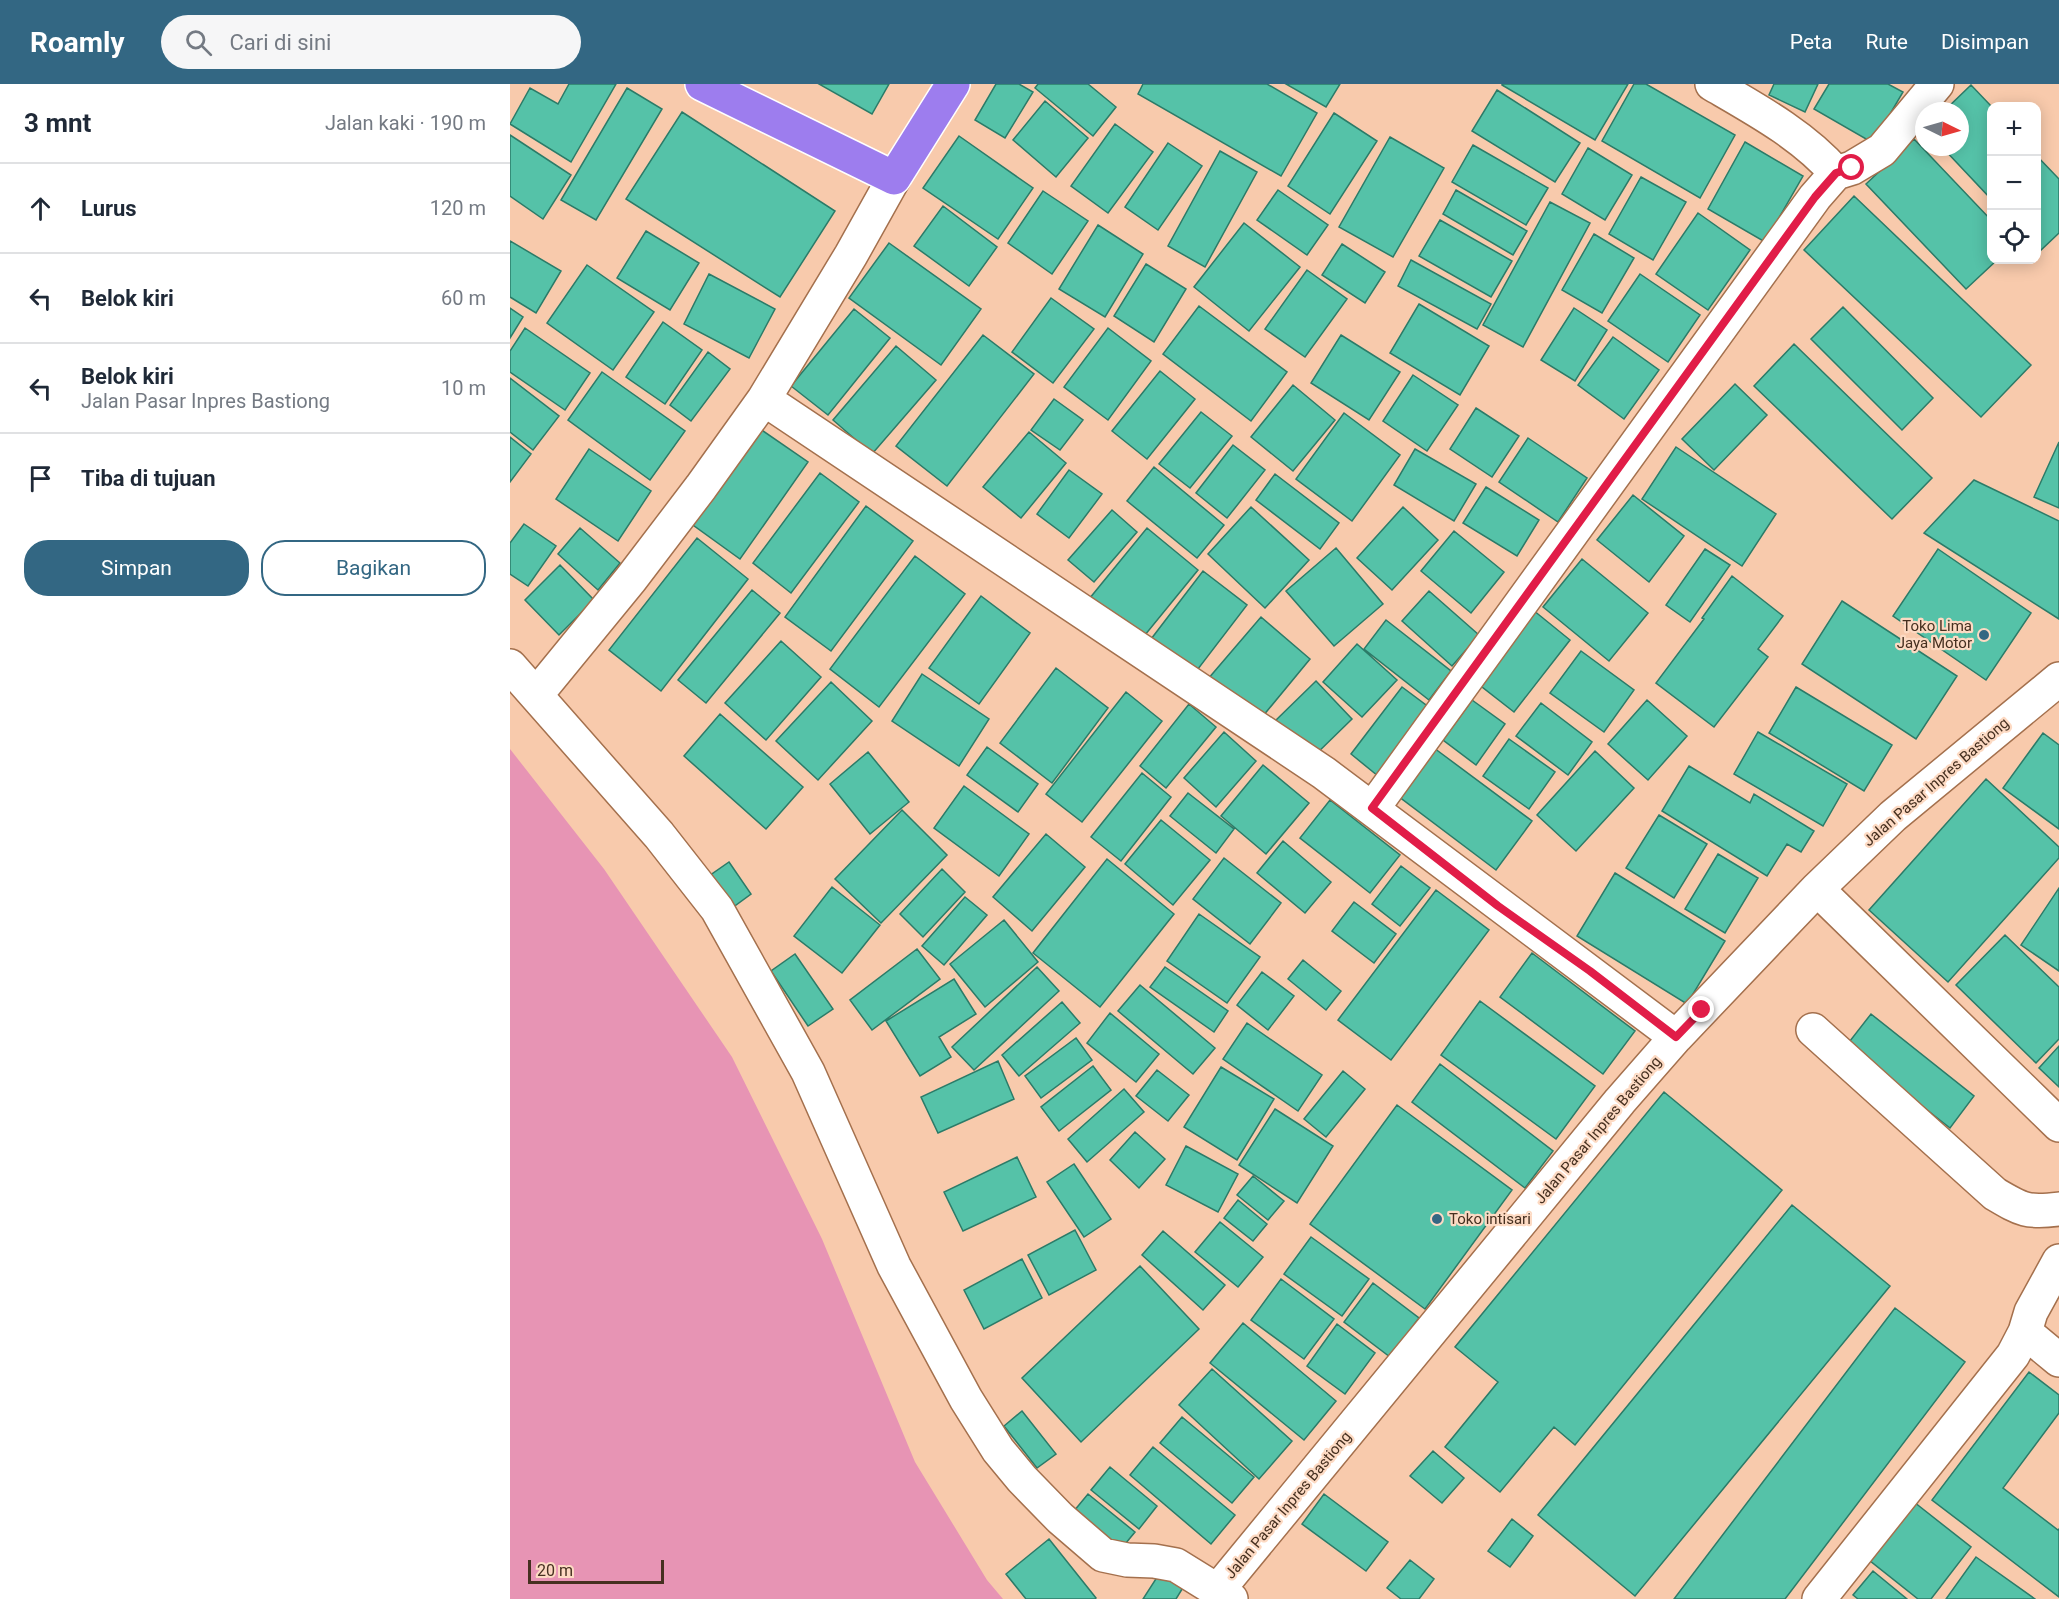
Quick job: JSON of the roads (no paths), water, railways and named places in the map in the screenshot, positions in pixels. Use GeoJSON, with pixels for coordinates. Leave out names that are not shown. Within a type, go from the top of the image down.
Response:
{"type":"FeatureCollection","features":[{"type":"Feature","properties":{"kind":"highway"},"geometry":{"type":"LineString","coordinates":[[702,84],[894,178],[953,84]]}},
{"type":"Feature","properties":{"kind":"street"},"geometry":{"type":"LineString","coordinates":[[1712,84],[1754,108],[1806,145],[1836,173]]}},
{"type":"Feature","properties":{"kind":"street"},"geometry":{"type":"LineString","coordinates":[[1372,808],[1815,197],[1836,173],[1852,168],[1882,150],[1937,84]]}},
{"type":"Feature","properties":{"kind":"street"},"geometry":{"type":"LineString","coordinates":[[536,695],[659,542],[764,399],[851,255],[894,178]]}},
{"type":"Feature","properties":{"kind":"street"},"geometry":{"type":"LineString","coordinates":[[764,399],[1278,742],[1372,808],[1498,906],[1590,971],[1676,1037]]}},
{"type":"Feature","properties":{"kind":"street"},"geometry":{"type":"LineString","coordinates":[[510,666],[659,836],[717,909],[808,1072],[894,1266],[966,1399],[998,1450],[1022,1479],[1060,1518],[1103,1555],[1176,1565],[1224,1594]]}},
{"type":"Feature","properties":{"kind":"street","name":"Jalan Pasar Inpres Bastiong"},"geometry":{"type":"LineString","coordinates":[[1224,1594],[1620,1101],[1676,1037],[1817,889],[1893,816],[2055,688]]}},
{"type":"Feature","properties":{"kind":"street"},"geometry":{"type":"LineString","coordinates":[[1817,889],[2059,1125]]}},
{"type":"Feature","properties":{"kind":"street"},"geometry":{"type":"LineString","coordinates":[[1813,1030],[1995,1194],[2020,1209],[2041,1211],[2059,1209]]}},
{"type":"Feature","properties":{"kind":"street"},"geometry":{"type":"LineString","coordinates":[[1819,1599],[2013,1355],[2025,1332],[2031,1312],[2059,1261]]}},
{"type":"Feature","properties":{"kind":"street"},"geometry":{"type":"LineString","coordinates":[[2025,1332],[2059,1360]]}},
{"type":"Feature","properties":{"kind":"place","name":"Toko Lima Jaya Motor"},"geometry":{"type":"Point","coordinates":[1984,635]}},
{"type":"Feature","properties":{"kind":"place","name":"Toko intisari"},"geometry":{"type":"Point","coordinates":[1437,1219]}}]}
